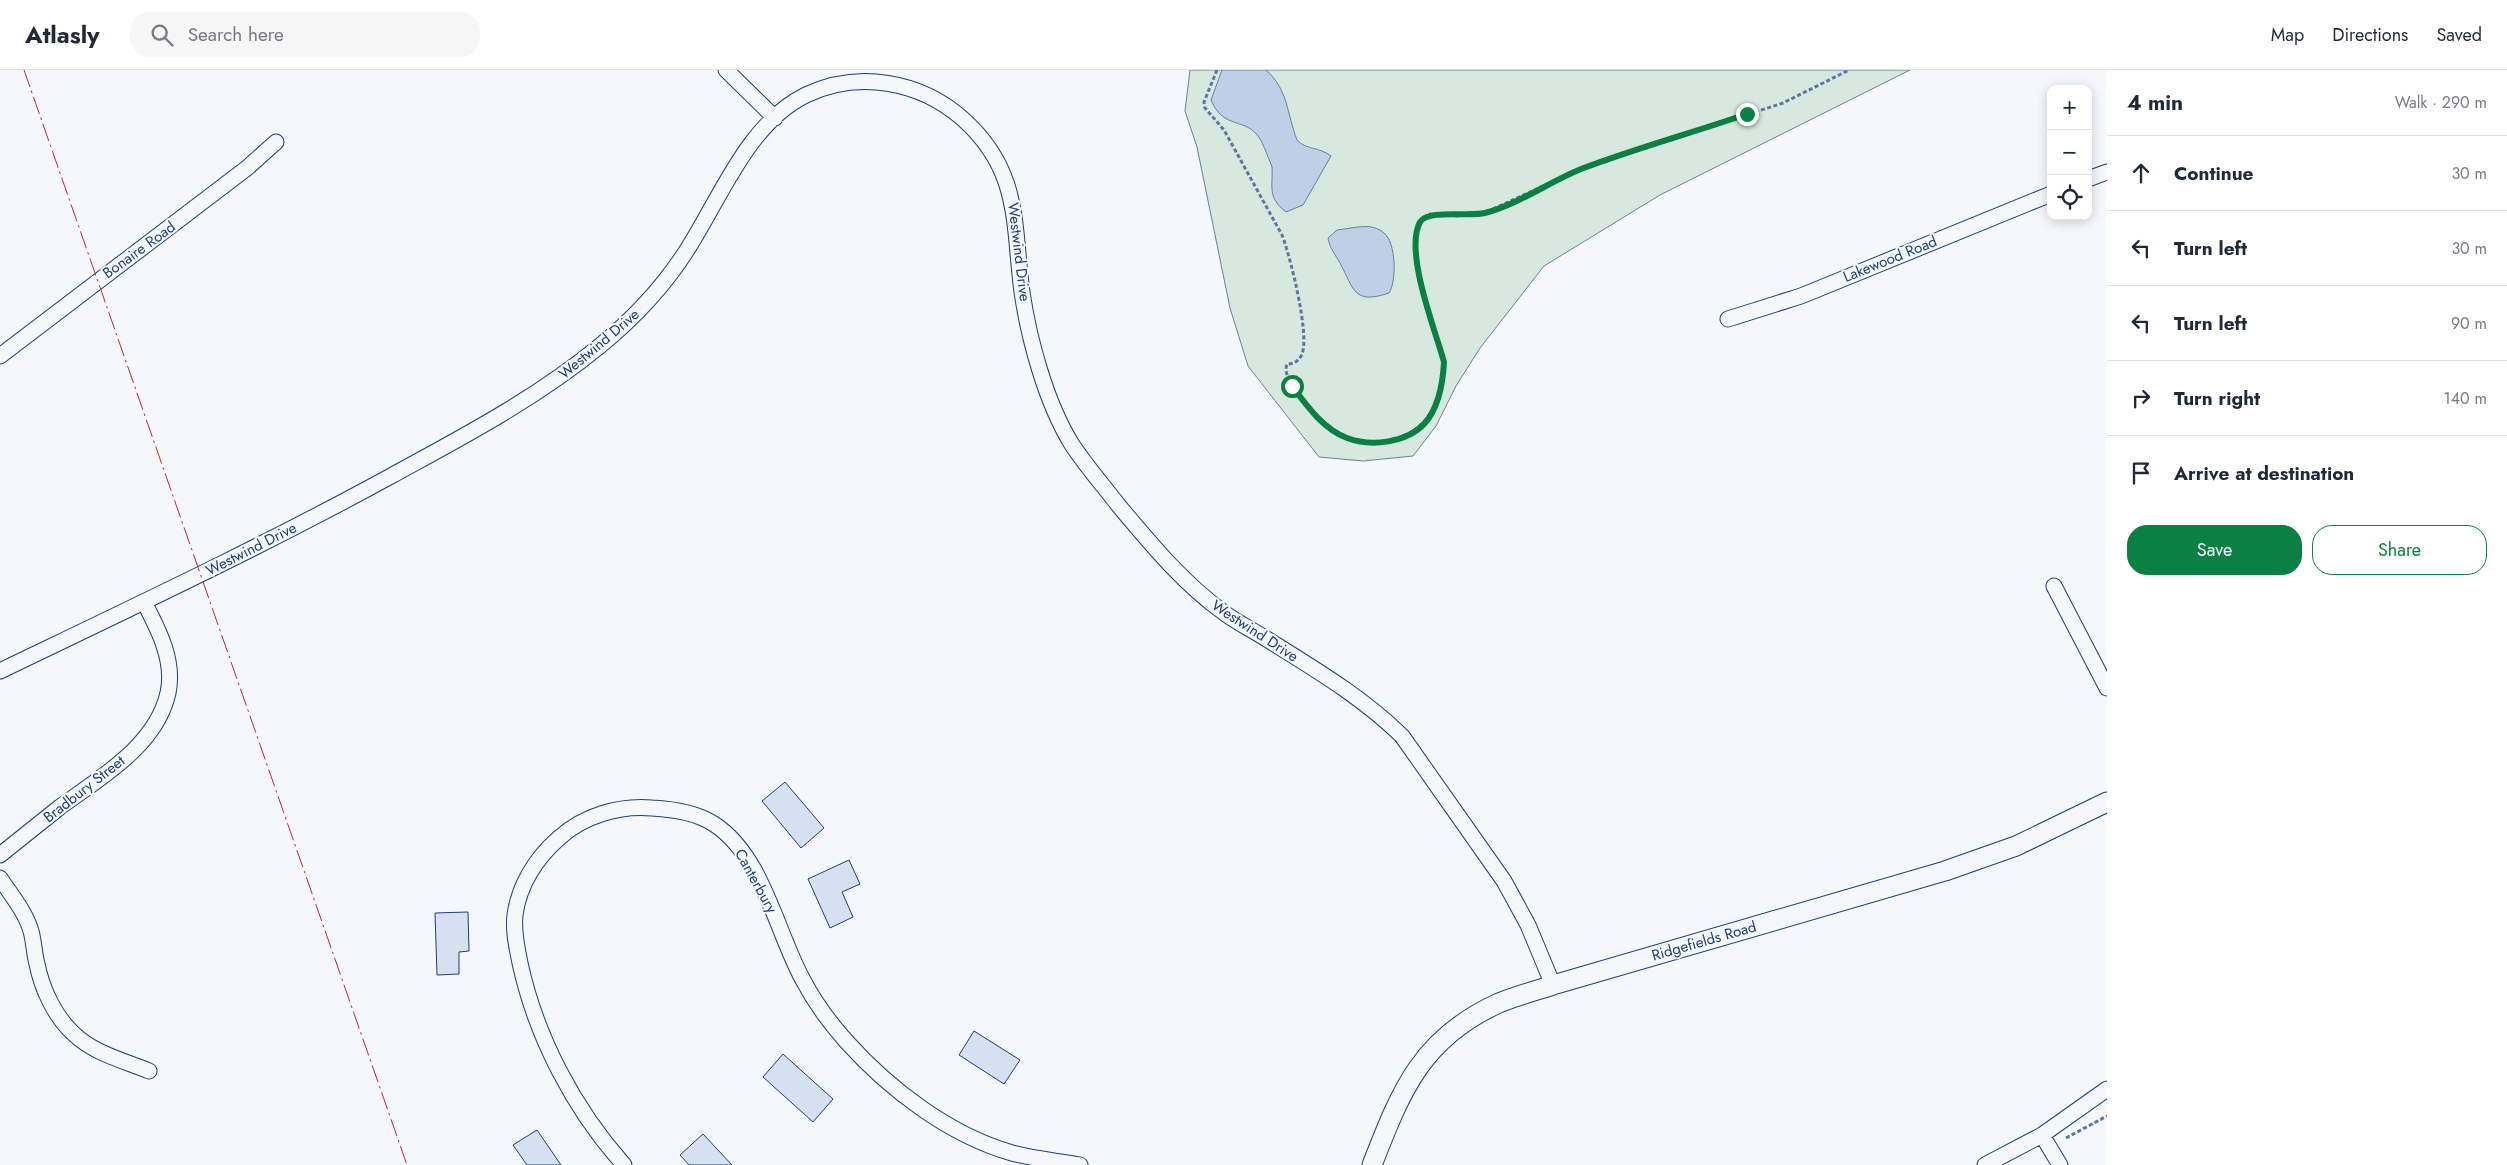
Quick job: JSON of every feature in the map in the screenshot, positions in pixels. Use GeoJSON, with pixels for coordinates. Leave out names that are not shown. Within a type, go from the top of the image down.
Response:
{"type":"FeatureCollection","features":[{"type":"Feature","properties":{"kind":"street"},"geometry":{"type":"LineString","coordinates":[[726,70],[775,118]]}},
{"type":"Feature","properties":{"kind":"street","name":"Westwind Drive"},"geometry":{"type":"LineString","coordinates":[[0,670],[144,602],[338,506],[510,411],[599,347],[634,317],[662,285],[685,254],[750,145],[775,118],[800,97],[848,81],[899,85],[941,104],[965,120],[983,142],[1000,168],[1011,193],[1022,292],[1038,367],[1069,440],[1158,553],[1195,590],[1227,616],[1340,685],[1381,716],[1402,736],[1504,881],[1528,925],[1553,985]]}},
{"type":"Feature","properties":{"kind":"street","name":"Bonaire Road"},"geometry":{"type":"LineString","coordinates":[[0,356],[247,168],[276,142]]}},
{"type":"Feature","properties":{"kind":"street"},"geometry":{"type":"LineString","coordinates":[[2092,178],[2107,172]]}},
{"type":"Feature","properties":{"kind":"street","name":"Lakewood Road"},"geometry":{"type":"LineString","coordinates":[[1728,319],[1801,296],[2047,196]]}},
{"type":"Feature","properties":{"kind":"street"},"geometry":{"type":"LineString","coordinates":[[2054,586],[2107,688]]}},
{"type":"Feature","properties":{"kind":"street","name":"Bradbury Street"},"geometry":{"type":"LineString","coordinates":[[0,855],[124,760],[161,714],[168,691],[168,664],[162,636],[144,602]]}},
{"type":"Feature","properties":{"kind":"street","name":"Ridgefields Road"},"geometry":{"type":"LineString","coordinates":[[1372,1165],[1410,1078],[1440,1041],[1458,1025],[1499,1003],[1553,985],[1946,872],[2016,846],[2107,802]]}},
{"type":"Feature","properties":{"kind":"street","name":"Canterbury"},"geometry":{"type":"LineString","coordinates":[[624,1165],[606,1145],[578,1104],[535,1016],[516,946],[514,916],[523,887],[533,865],[559,838],[589,818],[638,806],[690,815],[712,823],[733,840],[756,876],[803,980],[823,1011],[844,1040],[896,1088],[958,1131],[986,1144],[1014,1154],[1080,1165]]}},
{"type":"Feature","properties":{"kind":"street"},"geometry":{"type":"LineString","coordinates":[[0,878],[23,912],[31,931],[37,966],[46,993],[58,1015],[74,1035],[101,1051],[149,1070]]}},
{"type":"Feature","properties":{"kind":"street"},"geometry":{"type":"LineString","coordinates":[[1985,1165],[2042,1135],[2107,1089]]}},
{"type":"Feature","properties":{"kind":"street"},"geometry":{"type":"LineString","coordinates":[[2042,1135],[2060,1165]]}},
{"type":"Feature","properties":{"kind":"path"},"geometry":{"type":"LineString","coordinates":[[1217,70],[1204,102],[1205,108],[1224,130],[1282,234],[1288,250],[1302,323],[1304,344],[1297,361],[1287,364],[1286,373],[1292,386],[1310,410],[1328,427],[1346,438],[1379,443],[1413,433],[1426,422],[1438,398],[1443,377],[1444,362],[1419,275],[1415,234],[1423,218],[1430,214],[1458,216],[1484,213],[1581,169],[1783,103],[1849,70]]}},
{"type":"Feature","properties":{"kind":"shaded area"},"geometry":{"type":"Polygon","coordinates":[[[1190,70],[1910,70],[1660,195],[1544,266],[1480,348],[1456,386],[1436,426],[1413,456],[1363,461],[1319,457],[1248,366],[1230,308],[1197,147],[1185,111],[1190,70]]]}},
{"type":"Feature","properties":{"kind":"water"},"geometry":{"type":"Polygon","coordinates":[[[1222,70],[1266,70],[1279,85],[1283,94],[1297,140],[1331,156],[1303,205],[1286,212],[1280,207],[1273,197],[1272,167],[1260,139],[1248,128],[1229,120],[1216,110],[1211,100],[1222,70]]]}},
{"type":"Feature","properties":{"kind":"water"},"geometry":{"type":"Polygon","coordinates":[[[1358,227],[1375,228],[1381,231],[1391,244],[1394,271],[1392,287],[1389,293],[1368,297],[1361,296],[1352,287],[1331,248],[1328,238],[1337,230],[1358,227]]]}},
{"type":"Feature","properties":{"kind":"building"},"geometry":{"type":"Polygon","coordinates":[[[785,782],[824,828],[801,848],[762,801],[785,782]]]}},
{"type":"Feature","properties":{"kind":"building"},"geometry":{"type":"Polygon","coordinates":[[[849,860],[860,884],[842,892],[853,917],[830,928],[808,879],[849,860]]]}},
{"type":"Feature","properties":{"kind":"building"},"geometry":{"type":"Polygon","coordinates":[[[468,912],[469,951],[459,952],[459,974],[437,975],[435,913],[468,912]]]}},
{"type":"Feature","properties":{"kind":"building"},"geometry":{"type":"Polygon","coordinates":[[[974,1031],[1020,1060],[1004,1084],[959,1055],[974,1031]]]}},
{"type":"Feature","properties":{"kind":"building"},"geometry":{"type":"Polygon","coordinates":[[[783,1054],[833,1099],[813,1122],[763,1077],[783,1054]]]}},
{"type":"Feature","properties":{"kind":"building"},"geometry":{"type":"Polygon","coordinates":[[[537,1130],[561,1165],[527,1165],[513,1145],[537,1130]]]}},
{"type":"Feature","properties":{"kind":"building"},"geometry":{"type":"Polygon","coordinates":[[[703,1134],[732,1165],[689,1165],[680,1155],[703,1134]]]}},
{"type":"Feature","properties":{"kind":"power"},"geometry":{"type":"LineString","coordinates":[[24,70],[407,1165]]}},
{"type":"Feature","properties":{"kind":"route"},"geometry":{"type":"LineString","coordinates":[[1292,386],[1310,410],[1328,427],[1346,438],[1379,443],[1413,433],[1426,422],[1438,398],[1444,362],[1419,275],[1415,234],[1423,218],[1430,214],[1458,216],[1484,213],[1581,169],[1747,114]]}}]}
